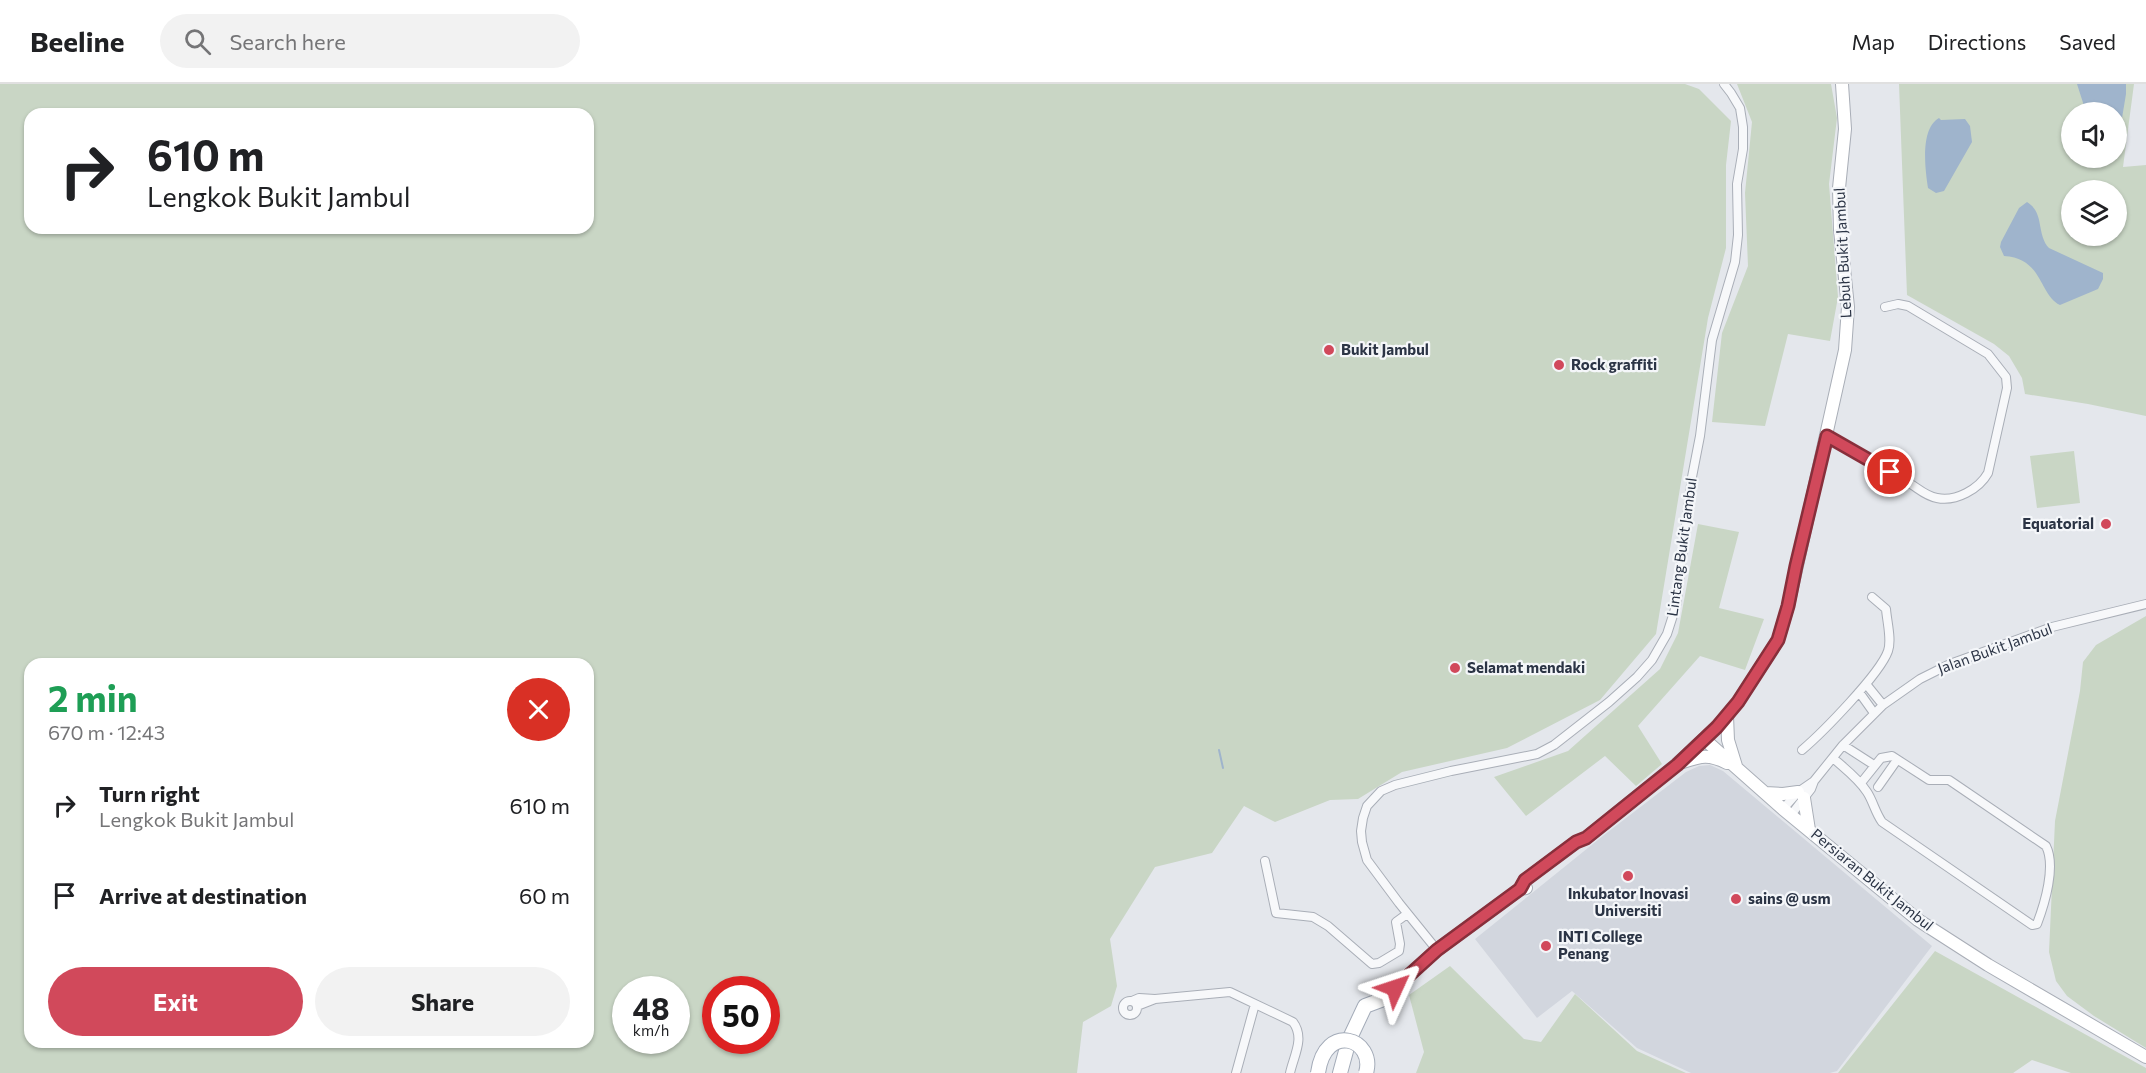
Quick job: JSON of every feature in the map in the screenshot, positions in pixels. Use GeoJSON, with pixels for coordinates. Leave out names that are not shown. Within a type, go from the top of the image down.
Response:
{"type":"FeatureCollection","features":[{"type":"Feature","properties":{"kind":"main road","name":"Lebuh Bukit Jambul"},"geometry":{"type":"LineString","coordinates":[[1341,1073],[1349,1040],[1365,1006],[1381,1000],[1437,950],[1580,848],[1586,838],[1677,765],[1727,716],[1778,640],[1788,606],[1841,374],[1847,328],[1847,286],[1839,200],[1845,129],[1842,84]]}},
{"type":"Feature","properties":{"kind":"main road"},"geometry":{"type":"LineString","coordinates":[[1727,716],[1728,740],[1736,767]]}},
{"type":"Feature","properties":{"kind":"main road","name":"Persiaran Bukit Jambul"},"geometry":{"type":"LineString","coordinates":[[1704,739],[1787,812],[1924,923],[1988,965],[2146,1057]]}},
{"type":"Feature","properties":{"kind":"main road"},"geometry":{"type":"LineString","coordinates":[[1677,765],[1702,756],[1718,759],[1736,767]]}},
{"type":"Feature","properties":{"kind":"main road"},"geometry":{"type":"LineString","coordinates":[[1765,793],[1801,795],[1809,830]]}},
{"type":"Feature","properties":{"kind":"main road","name":"Lebuh Bukit Jambul"},"geometry":{"type":"LineString","coordinates":[[1346,1073],[1362,1028],[1377,1010],[1381,1000]]}},
{"type":"Feature","properties":{"kind":"main road"},"geometry":{"type":"LineString","coordinates":[[1318,1073],[1323,1053],[1327,1048],[1334,1042],[1345,1041],[1362,1048],[1368,1067],[1366,1073]]}},
{"type":"Feature","properties":{"kind":"street","name":"Lintang Bukit Jambul"},"geometry":{"type":"LineString","coordinates":[[1437,950],[1367,860],[1362,842],[1363,818],[1373,797],[1395,785],[1537,754],[1554,745],[1637,677],[1652,660],[1667,634],[1676,606],[1712,339],[1731,278],[1737,244],[1737,184],[1743,149],[1743,127],[1740,108],[1724,84]]}},
{"type":"Feature","properties":{"kind":"street"},"geometry":{"type":"LineString","coordinates":[[1827,436],[1911,484],[1927,496],[1938,499],[1947,499],[1973,489],[1982,484],[1988,473],[2007,388],[2006,377],[1988,354],[1908,306],[1898,304],[1885,307]]}},
{"type":"Feature","properties":{"kind":"street"},"geometry":{"type":"LineString","coordinates":[[1802,750],[1866,684],[1889,648],[1886,609],[1872,597]]}},
{"type":"Feature","properties":{"kind":"street","name":"Jalan Bukit Jambul"},"geometry":{"type":"LineString","coordinates":[[1787,812],[1843,745],[1874,713],[1920,679],[1950,664],[2052,627],[2146,604]]}},
{"type":"Feature","properties":{"kind":"street"},"geometry":{"type":"LineString","coordinates":[[1866,684],[1883,705]]}},
{"type":"Feature","properties":{"kind":"street"},"geometry":{"type":"LineString","coordinates":[[1858,692],[1874,713]]}},
{"type":"Feature","properties":{"kind":"street"},"geometry":{"type":"LineString","coordinates":[[1843,745],[1874,765]]}},
{"type":"Feature","properties":{"kind":"street"},"geometry":{"type":"LineString","coordinates":[[1833,758],[1861,783],[1882,822],[2032,925],[2037,924],[2046,902],[2050,860],[2046,846],[1949,780],[1929,780],[1892,756],[1881,758],[1861,783]]}},
{"type":"Feature","properties":{"kind":"street"},"geometry":{"type":"LineString","coordinates":[[1878,787],[1897,760]]}},
{"type":"Feature","properties":{"kind":"street"},"geometry":{"type":"LineString","coordinates":[[1265,861],[1276,913],[1312,917],[1328,926],[1372,964],[1380,963],[1399,951],[1396,922],[1407,914]]}},
{"type":"Feature","properties":{"kind":"street"},"geometry":{"type":"LineString","coordinates":[[1135,1003],[1138,998],[1155,999],[1230,992],[1293,1022],[1299,1030],[1299,1042],[1290,1073]]}},
{"type":"Feature","properties":{"kind":"street"},"geometry":{"type":"LineString","coordinates":[[1236,1073],[1255,1004]]}},
{"type":"Feature","properties":{"kind":"shaded area","name":"sains @ usm"},"geometry":{"type":"Polygon","coordinates":[[[1710,765],[1723,771],[1932,946],[1837,1071],[1830,1073],[1691,1073],[1637,1048],[1572,991],[1537,1018],[1475,939],[1686,772],[1699,766],[1710,765]]]}},
{"type":"Feature","properties":{"kind":"green space"},"geometry":{"type":"Polygon","coordinates":[[[0,84],[1685,84],[1699,89],[1731,121],[1726,165],[1726,248],[1708,318],[1656,634],[1600,700],[1507,748],[1402,772],[1358,799],[1330,800],[1275,822],[1244,806],[1212,853],[1155,867],[1110,939],[1117,986],[1111,1006],[1083,1022],[1077,1073],[0,1073],[0,84]]]}},
{"type":"Feature","properties":{"kind":"green space"},"geometry":{"type":"Polygon","coordinates":[[[1737,84],[1831,84],[1837,118],[1829,184],[1838,297],[1830,341],[1788,334],[1765,426],[1712,422],[1722,333],[1748,266],[1745,193],[1752,122],[1737,84]]]}},
{"type":"Feature","properties":{"kind":"green space"},"geometry":{"type":"Polygon","coordinates":[[[1899,84],[2134,84],[2127,137],[2127,102],[2061,102],[2061,168],[2127,168],[2146,165],[2146,416],[2025,394],[2022,378],[2009,356],[1994,344],[1907,295],[1899,84]]]}},
{"type":"Feature","properties":{"kind":"green space"},"geometry":{"type":"Polygon","coordinates":[[[2074,451],[2080,503],[2037,508],[2030,456],[2074,451]]]}},
{"type":"Feature","properties":{"kind":"green space"},"geometry":{"type":"Polygon","coordinates":[[[1698,524],[1739,532],[1719,608],[1764,619],[1745,670],[1700,656],[1638,726],[1662,764],[1636,786],[1605,756],[1526,816],[1494,777],[1568,751],[1660,669],[1678,633],[1698,524]]]}},
{"type":"Feature","properties":{"kind":"green space"},"geometry":{"type":"Polygon","coordinates":[[[2146,616],[2146,1048],[2094,1016],[2067,996],[2056,981],[2049,952],[2055,821],[2080,691],[2083,662],[2096,645],[2146,616]]]}},
{"type":"Feature","properties":{"kind":"green space"},"geometry":{"type":"Polygon","coordinates":[[[1935,951],[2146,1068],[2146,1073],[2071,1073],[2032,1060],[2013,1073],[1838,1073],[1935,951]]]}},
{"type":"Feature","properties":{"kind":"green space"},"geometry":{"type":"Polygon","coordinates":[[[1450,966],[1524,1039],[1541,1042],[1575,994],[1637,1051],[1686,1073],[1416,1073],[1424,1052],[1409,995],[1450,966]]]}},
{"type":"Feature","properties":{"kind":"water"},"geometry":{"type":"Polygon","coordinates":[[[2077,84],[2126,84],[2125,102],[2083,102],[2077,84]]]}},
{"type":"Feature","properties":{"kind":"water"},"geometry":{"type":"Polygon","coordinates":[[[1939,118],[1941,120],[1965,119],[1970,126],[1972,142],[1944,191],[1936,193],[1928,188],[1925,150],[1929,131],[1939,118]]]}},
{"type":"Feature","properties":{"kind":"water"},"geometry":{"type":"Polygon","coordinates":[[[2027,202],[2036,212],[2049,248],[2103,273],[2098,289],[2060,305],[2053,300],[2026,263],[2017,258],[2004,256],[2000,247],[2001,242],[2019,208],[2027,202]]]}},
{"type":"Feature","properties":{"kind":"waterway"},"geometry":{"type":"LineString","coordinates":[[1219,750],[1223,768]]}},
{"type":"Feature","properties":{"kind":"place","name":"Bukit Jambul"},"geometry":{"type":"Point","coordinates":[1329,350]}},
{"type":"Feature","properties":{"kind":"place","name":"Rock graffiti"},"geometry":{"type":"Point","coordinates":[1559,365]}},
{"type":"Feature","properties":{"kind":"place","name":"Equatorial"},"geometry":{"type":"Point","coordinates":[2106,524]}},
{"type":"Feature","properties":{"kind":"place","name":"Selamat mendaki"},"geometry":{"type":"Point","coordinates":[1455,668]}},
{"type":"Feature","properties":{"kind":"place","name":"Inkubator Inovasi Universiti"},"geometry":{"type":"Point","coordinates":[1628,876]}},
{"type":"Feature","properties":{"kind":"place","name":"sains @ usm"},"geometry":{"type":"Point","coordinates":[1736,899]}},
{"type":"Feature","properties":{"kind":"place","name":"INTI College Penang"},"geometry":{"type":"Point","coordinates":[1546,946]}},
{"type":"Feature","properties":{"kind":"route"},"geometry":{"type":"LineString","coordinates":[[1395,988],[1437,950],[1520,889],[1525,880],[1576,842],[1586,838],[1677,765],[1717,727],[1738,702],[1778,640],[1827,436],[1890,472]]}}]}
